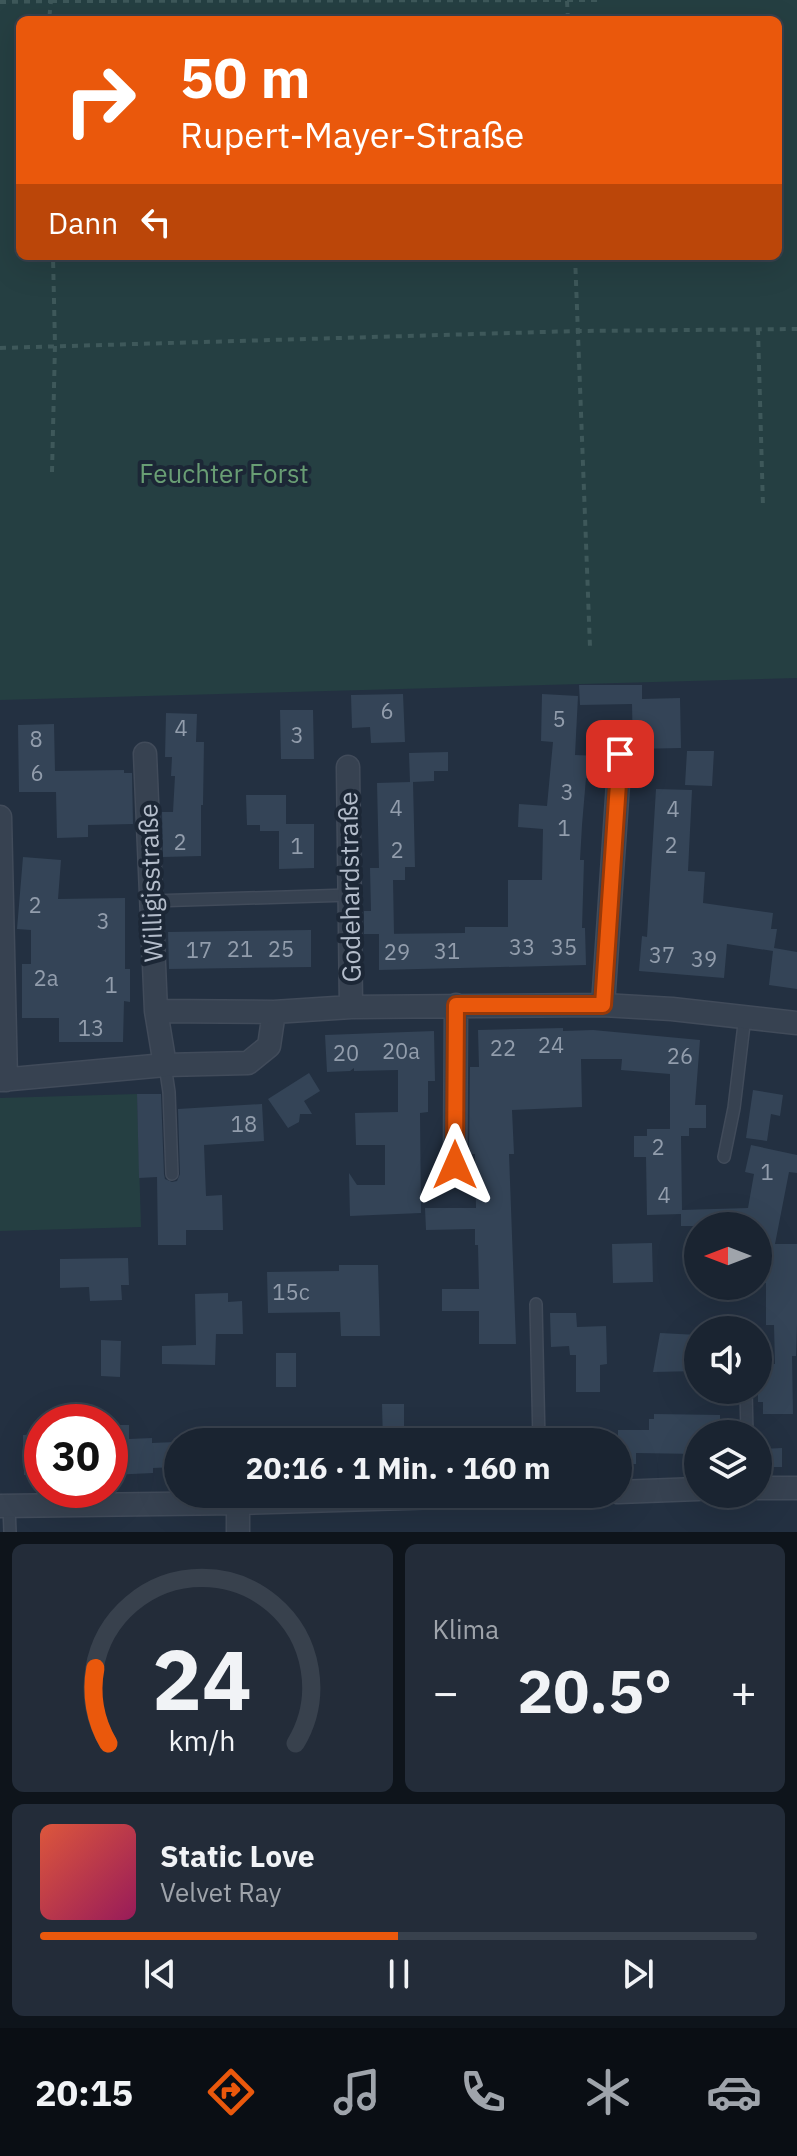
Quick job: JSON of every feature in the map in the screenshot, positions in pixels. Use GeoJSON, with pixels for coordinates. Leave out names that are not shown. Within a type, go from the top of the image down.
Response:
{"type":"FeatureCollection","features":[{"type":"Feature","properties":{"kind":"street","name":"Willigisstraße"},"geometry":{"type":"LineString","coordinates":[[145,754],[156,1011],[165,1065]]}},
{"type":"Feature","properties":{"kind":"street"},"geometry":{"type":"LineString","coordinates":[[603,1005],[620,754]]}},
{"type":"Feature","properties":{"kind":"street","name":"Godehardstraße"},"geometry":{"type":"LineString","coordinates":[[348,767],[351,1007]]}},
{"type":"Feature","properties":{"kind":"street"},"geometry":{"type":"LineString","coordinates":[[0,817],[3,1080],[165,1065],[248,1063],[269,1046],[274,1012]]}},
{"type":"Feature","properties":{"kind":"street"},"geometry":{"type":"LineString","coordinates":[[455,1165],[456,1005]]}},
{"type":"Feature","properties":{"kind":"street"},"geometry":{"type":"LineString","coordinates":[[156,1011],[274,1012],[351,1007],[603,1005],[797,1023]]}},
{"type":"Feature","properties":{"kind":"street"},"geometry":{"type":"LineString","coordinates":[[772,1488],[797,1488]]}},
{"type":"Feature","properties":{"kind":"street"},"geometry":{"type":"LineString","coordinates":[[632,1491],[684,1490]]}},
{"type":"Feature","properties":{"kind":"street"},"geometry":{"type":"LineString","coordinates":[[4,1506],[164,1504]]}},
{"type":"Feature","properties":{"kind":"street"},"geometry":{"type":"LineString","coordinates":[[238,1508],[238,1532]]}},
{"type":"Feature","properties":{"kind":"lane"},"geometry":{"type":"LineString","coordinates":[[152,901],[350,895]]}},
{"type":"Feature","properties":{"kind":"lane"},"geometry":{"type":"LineString","coordinates":[[724,1157],[734,1108],[745,1016]]}},
{"type":"Feature","properties":{"kind":"lane"},"geometry":{"type":"LineString","coordinates":[[165,1065],[172,1174]]}},
{"type":"Feature","properties":{"kind":"lane"},"geometry":{"type":"LineString","coordinates":[[536,1304],[539,1428]]}},
{"type":"Feature","properties":{"kind":"lane"},"geometry":{"type":"LineString","coordinates":[[4,1506],[10,1532]]}},
{"type":"Feature","properties":{"kind":"path"},"geometry":{"type":"LineString","coordinates":[[0,2],[600,0]]}},
{"type":"Feature","properties":{"kind":"path"},"geometry":{"type":"LineString","coordinates":[[52,472],[53,260]]}},
{"type":"Feature","properties":{"kind":"path"},"geometry":{"type":"LineString","coordinates":[[575,260],[590,647]]}},
{"type":"Feature","properties":{"kind":"path"},"geometry":{"type":"LineString","coordinates":[[758,329],[763,507]]}},
{"type":"Feature","properties":{"kind":"path"},"geometry":{"type":"LineString","coordinates":[[0,348],[577,331],[797,329]]}},
{"type":"Feature","properties":{"kind":"green space","name":"Feuchter Forst"},"geometry":{"type":"Polygon","coordinates":[[[0,0],[797,0],[797,678],[0,700],[0,0]]]}},
{"type":"Feature","properties":{"kind":"green space"},"geometry":{"type":"Polygon","coordinates":[[[137,1094],[141,1227],[0,1231],[0,1098],[137,1094]]]}},
{"type":"Feature","properties":{"kind":"building"},"geometry":{"type":"Polygon","coordinates":[[[579,685],[642,685],[642,699],[680,698],[681,748],[633,749],[632,704],[580,705],[579,685]]]}},
{"type":"Feature","properties":{"kind":"building"},"geometry":{"type":"Polygon","coordinates":[[[403,694],[405,742],[371,743],[370,727],[352,728],[351,695],[403,694]]]}},
{"type":"Feature","properties":{"kind":"building"},"geometry":{"type":"Polygon","coordinates":[[[542,694],[578,696],[575,755],[600,756],[599,779],[586,778],[582,825],[580,860],[584,860],[582,928],[585,928],[586,965],[379,970],[379,934],[465,933],[465,927],[508,927],[508,880],[542,880],[543,829],[518,827],[519,804],[547,806],[553,742],[541,741],[542,694]]]}},
{"type":"Feature","properties":{"kind":"building"},"geometry":{"type":"Polygon","coordinates":[[[280,710],[313,710],[314,759],[281,759],[280,710]]]}},
{"type":"Feature","properties":{"kind":"building"},"geometry":{"type":"Polygon","coordinates":[[[166,713],[197,714],[196,742],[204,742],[201,856],[163,857],[162,812],[173,812],[175,776],[171,776],[172,757],[165,757],[166,713]]]}},
{"type":"Feature","properties":{"kind":"building"},"geometry":{"type":"Polygon","coordinates":[[[54,724],[55,771],[124,770],[124,773],[132,773],[133,824],[88,825],[88,837],[57,838],[56,792],[19,792],[18,725],[54,724]]]}},
{"type":"Feature","properties":{"kind":"building"},"geometry":{"type":"Polygon","coordinates":[[[687,751],[714,751],[712,786],[685,785],[687,751]]]}},
{"type":"Feature","properties":{"kind":"building"},"geometry":{"type":"Polygon","coordinates":[[[448,752],[448,771],[434,771],[434,781],[413,782],[415,867],[405,867],[405,880],[393,880],[394,934],[364,934],[364,911],[371,911],[370,868],[379,868],[377,783],[410,782],[409,753],[448,752]]]}},
{"type":"Feature","properties":{"kind":"building"},"geometry":{"type":"Polygon","coordinates":[[[656,789],[692,790],[688,871],[705,872],[703,903],[773,913],[771,929],[777,929],[774,948],[797,952],[797,989],[769,985],[773,951],[727,944],[724,978],[639,971],[642,936],[647,937],[656,789]]]}},
{"type":"Feature","properties":{"kind":"building"},"geometry":{"type":"Polygon","coordinates":[[[246,795],[286,795],[286,824],[314,824],[314,868],[279,869],[279,831],[260,831],[260,825],[247,825],[246,795]]]}},
{"type":"Feature","properties":{"kind":"building"},"geometry":{"type":"Polygon","coordinates":[[[23,857],[61,860],[58,899],[125,898],[125,969],[130,969],[130,1002],[124,1001],[123,1042],[59,1042],[59,1018],[22,1018],[22,964],[31,964],[31,930],[17,929],[23,857]]]}},
{"type":"Feature","properties":{"kind":"building"},"geometry":{"type":"Polygon","coordinates":[[[311,930],[311,967],[169,969],[168,932],[311,930]]]}},
{"type":"Feature","properties":{"kind":"building"},"geometry":{"type":"Polygon","coordinates":[[[563,1028],[563,1031],[593,1030],[700,1040],[695,1105],[706,1105],[706,1128],[689,1128],[689,1136],[681,1136],[682,1210],[748,1208],[754,1174],[745,1172],[751,1145],[797,1155],[797,1173],[789,1172],[775,1244],[797,1244],[793,1414],[763,1414],[763,1404],[772,1404],[772,1364],[775,1364],[774,1325],[772,1316],[766,1316],[766,1300],[772,1300],[772,1212],[684,1212],[684,1226],[681,1226],[681,1214],[647,1215],[646,1157],[634,1157],[634,1136],[647,1136],[647,1129],[670,1129],[670,1074],[621,1070],[622,1059],[581,1059],[582,1107],[512,1110],[514,1154],[509,1154],[516,1344],[479,1344],[479,1311],[442,1311],[442,1289],[479,1289],[475,1229],[426,1230],[425,1208],[476,1208],[475,1154],[469,1154],[470,1067],[479,1067],[478,1030],[563,1028]]]}},
{"type":"Feature","properties":{"kind":"building"},"geometry":{"type":"Polygon","coordinates":[[[434,1031],[435,1081],[428,1081],[428,1112],[420,1113],[421,1213],[350,1216],[349,1173],[357,1185],[385,1185],[385,1145],[356,1145],[355,1113],[398,1112],[398,1070],[354,1071],[354,1068],[327,1072],[325,1035],[434,1031]]]}},
{"type":"Feature","properties":{"kind":"building"},"geometry":{"type":"Polygon","coordinates":[[[309,1073],[320,1091],[304,1101],[312,1114],[300,1114],[299,1122],[288,1128],[268,1099],[309,1073]]]}},
{"type":"Feature","properties":{"kind":"building"},"geometry":{"type":"Polygon","coordinates":[[[753,1090],[783,1095],[780,1116],[771,1114],[767,1141],[746,1138],[753,1090]]]}},
{"type":"Feature","properties":{"kind":"building"},"geometry":{"type":"Polygon","coordinates":[[[137,1094],[161,1094],[164,1174],[165,1179],[172,1182],[177,1181],[180,1174],[178,1109],[262,1104],[264,1141],[204,1145],[206,1196],[222,1195],[223,1230],[186,1230],[186,1245],[158,1245],[157,1177],[139,1178],[137,1094]]]}},
{"type":"Feature","properties":{"kind":"building"},"geometry":{"type":"Polygon","coordinates":[[[652,1243],[653,1282],[613,1283],[612,1244],[652,1243]]]}},
{"type":"Feature","properties":{"kind":"building"},"geometry":{"type":"Polygon","coordinates":[[[128,1258],[129,1285],[121,1285],[122,1300],[90,1301],[89,1287],[60,1288],[60,1259],[128,1258]]]}},
{"type":"Feature","properties":{"kind":"building"},"geometry":{"type":"Polygon","coordinates":[[[339,1265],[378,1265],[380,1336],[341,1336],[340,1312],[268,1313],[267,1272],[339,1271],[339,1265]]]}},
{"type":"Feature","properties":{"kind":"building"},"geometry":{"type":"Polygon","coordinates":[[[228,1293],[228,1302],[242,1301],[243,1334],[216,1334],[215,1365],[162,1364],[162,1346],[196,1345],[195,1294],[228,1293]]]}},
{"type":"Feature","properties":{"kind":"building"},"geometry":{"type":"Polygon","coordinates":[[[550,1313],[576,1313],[577,1327],[606,1326],[607,1364],[600,1365],[600,1392],[576,1392],[576,1355],[570,1355],[569,1346],[551,1347],[550,1313]]]}},
{"type":"Feature","properties":{"kind":"building"},"geometry":{"type":"Polygon","coordinates":[[[660,1333],[684,1334],[684,1371],[653,1372],[660,1333]]]}},
{"type":"Feature","properties":{"kind":"building"},"geometry":{"type":"Polygon","coordinates":[[[101,1340],[121,1341],[120,1377],[101,1376],[101,1340]]]}},
{"type":"Feature","properties":{"kind":"building"},"geometry":{"type":"Polygon","coordinates":[[[276,1353],[296,1353],[296,1387],[276,1387],[276,1353]]]}},
{"type":"Feature","properties":{"kind":"building"},"geometry":{"type":"Polygon","coordinates":[[[382,1404],[404,1404],[404,1428],[383,1428],[382,1404]]]}},
{"type":"Feature","properties":{"kind":"building"},"geometry":{"type":"Polygon","coordinates":[[[654,1414],[720,1415],[720,1420],[684,1420],[684,1454],[636,1453],[636,1464],[632,1464],[632,1430],[649,1430],[649,1419],[654,1419],[654,1414]]]}},
{"type":"Feature","properties":{"kind":"building"},"geometry":{"type":"Polygon","coordinates":[[[128,1425],[129,1439],[152,1438],[152,1443],[164,1442],[164,1468],[153,1468],[153,1473],[128,1474],[128,1425]]]}},
{"type":"Feature","properties":{"kind":"building"},"geometry":{"type":"Polygon","coordinates":[[[772,1448],[782,1448],[782,1467],[772,1467],[772,1448]]]}},
{"type":"Feature","properties":{"kind":"route"},"geometry":{"type":"LineString","coordinates":[[455,1165],[456,1005],[603,1005],[620,754]]}}]}
